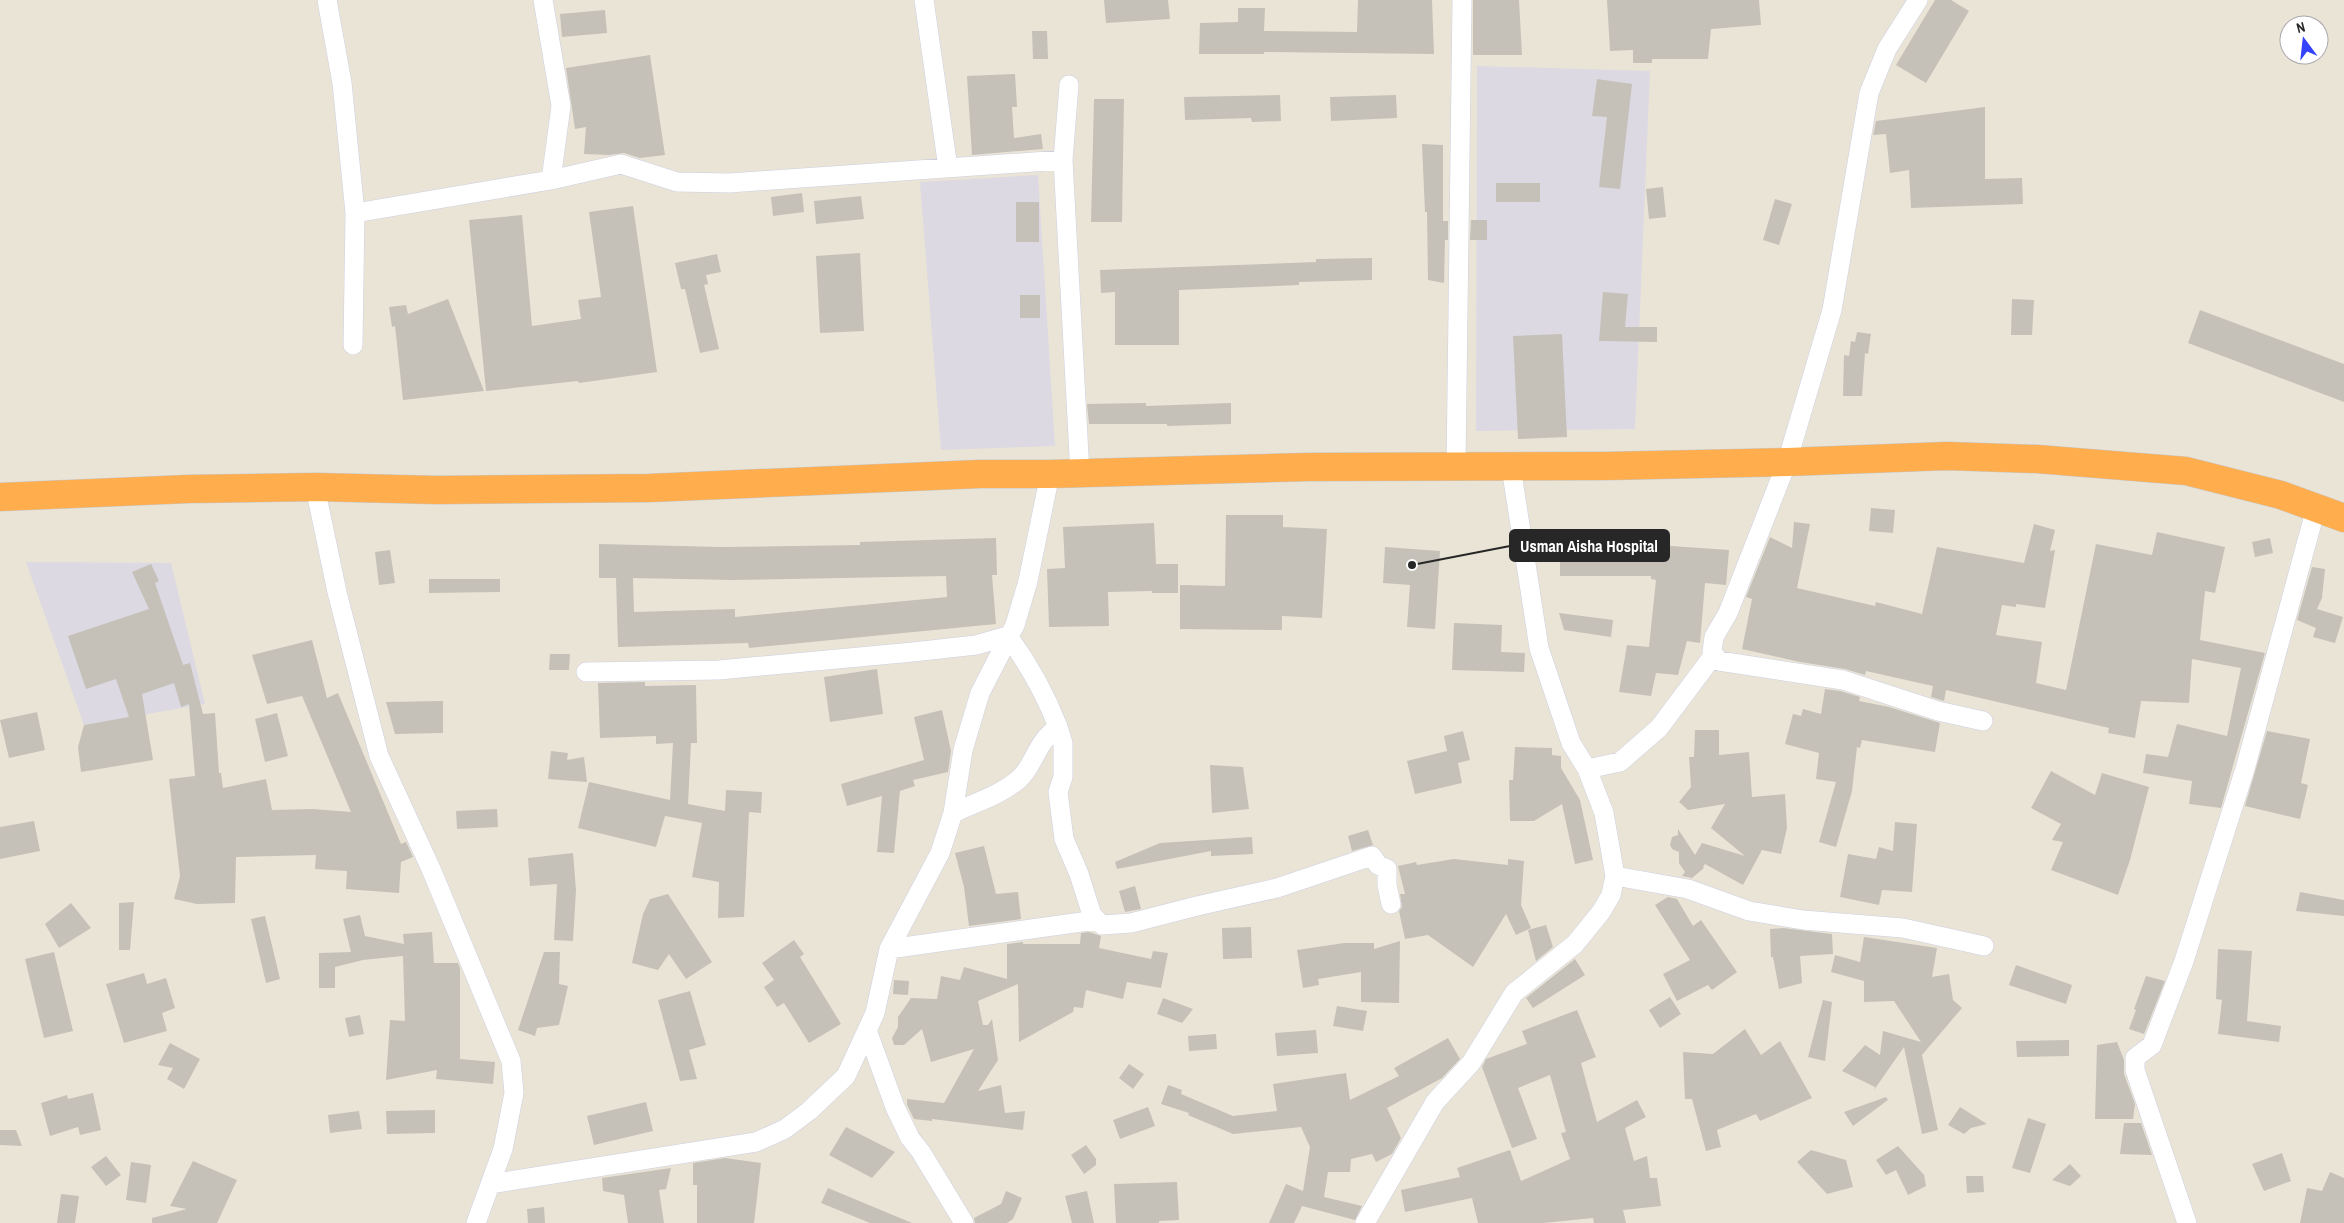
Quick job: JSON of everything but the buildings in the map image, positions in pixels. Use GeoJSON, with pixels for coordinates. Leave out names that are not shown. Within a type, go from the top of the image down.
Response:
{"type":"FeatureCollection","features":[{"type":"Feature","properties":{"kind":"highway"},"geometry":{"type":"LineString","coordinates":[[0,497],[188,489],[315,487],[437,490],[649,488],[980,474],[1080,474],[1309,467],[1511,467],[1787,462],[1947,456],[2037,459],[2176,470],[2281,495],[2344,518]]}},
{"type":"Feature","properties":{"kind":"street"},"geometry":{"type":"LineString","coordinates":[[327,0],[342,83],[356,213],[353,345]]}},
{"type":"Feature","properties":{"kind":"street"},"geometry":{"type":"LineString","coordinates":[[542,0],[561,106],[551,180]]}},
{"type":"Feature","properties":{"kind":"street"},"geometry":{"type":"LineString","coordinates":[[924,0],[948,168]]}},
{"type":"Feature","properties":{"kind":"street"},"geometry":{"type":"LineString","coordinates":[[1456,467],[1462,0]]}},
{"type":"Feature","properties":{"kind":"street"},"geometry":{"type":"LineString","coordinates":[[1918,0],[1887,49],[1869,93],[1832,310],[1787,462],[1732,605],[1714,638],[1712,647],[1713,656],[1719,661],[1843,680],[1938,711],[1983,721]]}},
{"type":"Feature","properties":{"kind":"street"},"geometry":{"type":"LineString","coordinates":[[1069,85],[1063,160],[1080,474]]}},
{"type":"Feature","properties":{"kind":"street"},"geometry":{"type":"LineString","coordinates":[[356,213],[551,180],[621,164],[677,182],[730,183],[1063,160]]}},
{"type":"Feature","properties":{"kind":"street"},"geometry":{"type":"LineString","coordinates":[[1365,1223],[1435,1102],[1471,1063],[1514,993],[1575,944],[1586,931],[1611,895],[1615,876],[1604,812],[1587,769],[1571,743],[1538,648],[1511,467]]}},
{"type":"Feature","properties":{"kind":"street"},"geometry":{"type":"LineString","coordinates":[[490,1184],[756,1142],[785,1128],[809,1111],[846,1076],[875,1013],[889,949],[940,853],[953,813],[963,750],[980,692],[1014,625],[1028,581],[1050,474]]}},
{"type":"Feature","properties":{"kind":"street"},"geometry":{"type":"LineString","coordinates":[[315,487],[337,592],[379,756],[431,869],[511,1061],[514,1093],[503,1149],[476,1223]]}},
{"type":"Feature","properties":{"kind":"street"},"geometry":{"type":"LineString","coordinates":[[2187,1223],[2135,1070],[2135,1058],[2152,1045],[2184,960],[2245,769],[2316,508]]}},
{"type":"Feature","properties":{"kind":"street"},"geometry":{"type":"LineString","coordinates":[[586,672],[719,670],[913,652],[976,644],[1008,636]]}},
{"type":"Feature","properties":{"kind":"street"},"geometry":{"type":"LineString","coordinates":[[1008,636],[1046,696],[1058,727],[1063,743],[1062,777],[1058,792],[1064,839],[1080,874],[1092,915],[1102,925],[1131,923],[1278,888],[1372,856],[1378,865],[1388,870],[1387,885],[1391,904]]}},
{"type":"Feature","properties":{"kind":"street"},"geometry":{"type":"LineString","coordinates":[[1587,769],[1620,762],[1652,734],[1713,656]]}},
{"type":"Feature","properties":{"kind":"street"},"geometry":{"type":"LineString","coordinates":[[953,813],[998,792],[1020,779],[1039,746],[1048,734],[1058,727]]}},
{"type":"Feature","properties":{"kind":"street"},"geometry":{"type":"LineString","coordinates":[[1615,876],[1688,889],[1749,911],[1803,920],[1903,928],[1984,946]]}},
{"type":"Feature","properties":{"kind":"street"},"geometry":{"type":"LineString","coordinates":[[889,949],[1096,920]]}},
{"type":"Feature","properties":{"kind":"street"},"geometry":{"type":"LineString","coordinates":[[867,1030],[895,1107],[910,1138],[921,1152],[964,1223]]}},
{"type":"Feature","properties":{"kind":"shaded area"},"geometry":{"type":"Polygon","coordinates":[[[1477,66],[1650,71],[1635,429],[1476,431],[1477,66]]]}},
{"type":"Feature","properties":{"kind":"shaded area"},"geometry":{"type":"Polygon","coordinates":[[[1038,175],[1055,446],[941,450],[920,182],[1038,175]]]}},
{"type":"Feature","properties":{"kind":"shaded area"},"geometry":{"type":"Polygon","coordinates":[[[26,562],[171,563],[205,704],[84,725],[26,562]]]}},
{"type":"Feature","properties":{"kind":"place","name":"Usman Aisha Hospital"},"geometry":{"type":"Point","coordinates":[1412,565]}}]}
